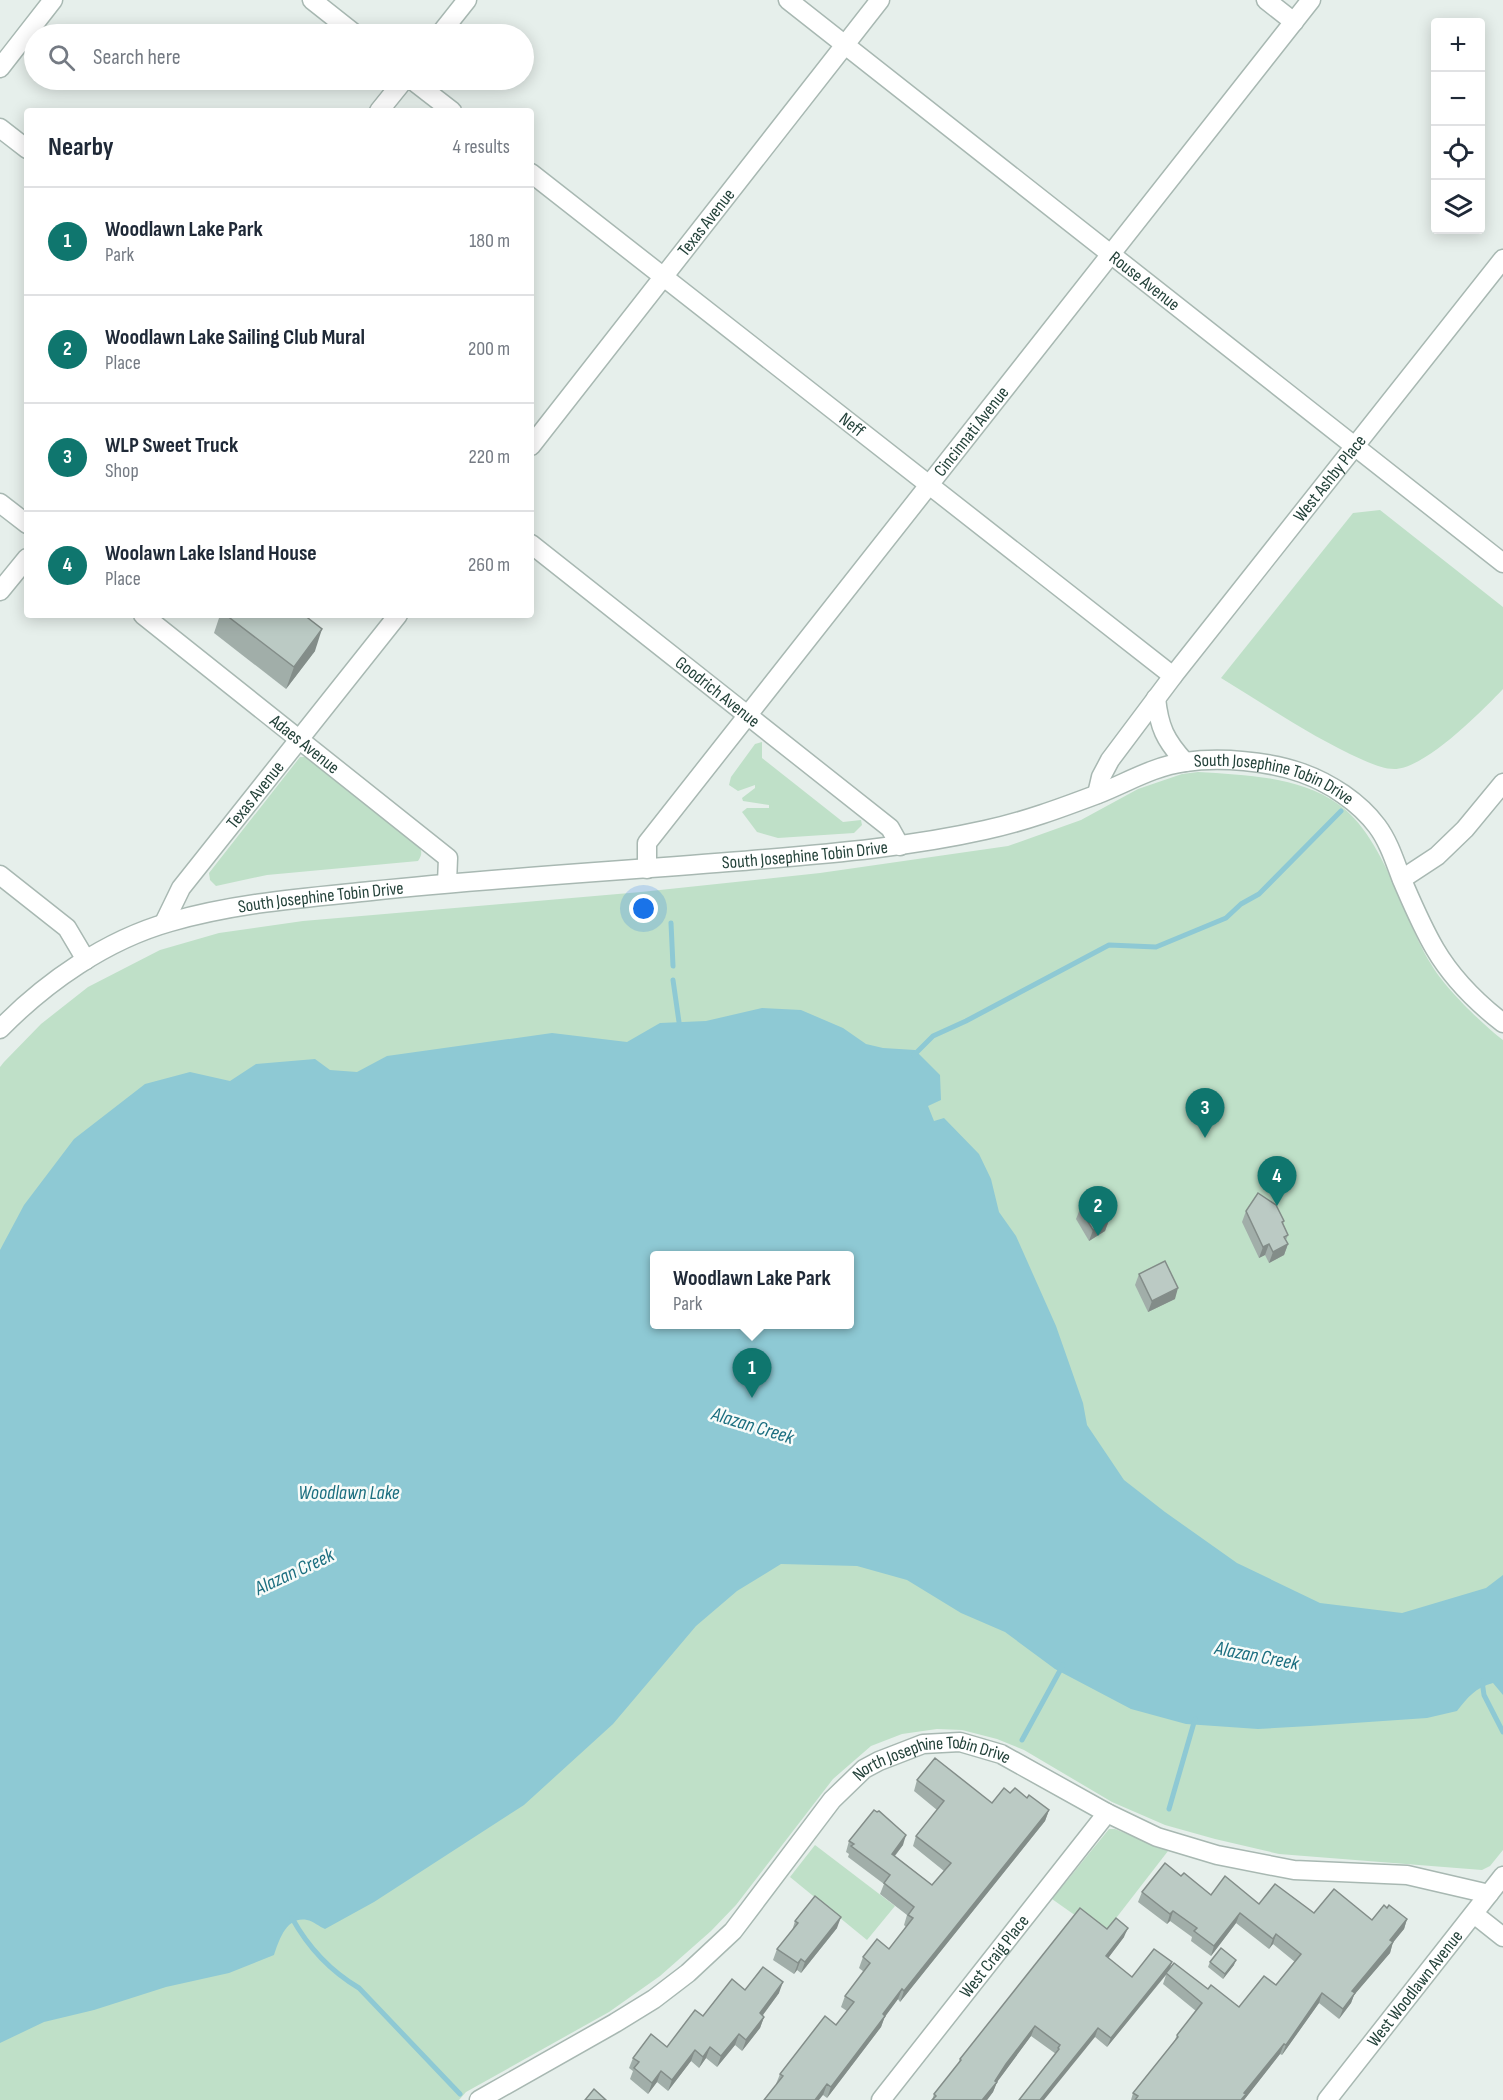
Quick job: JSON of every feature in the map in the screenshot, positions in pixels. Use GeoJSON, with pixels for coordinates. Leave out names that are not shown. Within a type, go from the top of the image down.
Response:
{"type":"FeatureCollection","features":[{"type":"Feature","properties":{"kind":"street"},"geometry":{"type":"LineString","coordinates":[[34,24],[53,0]]}},
{"type":"Feature","properties":{"kind":"street"},"geometry":{"type":"LineString","coordinates":[[312,0],[342,24]]}},
{"type":"Feature","properties":{"kind":"street"},"geometry":{"type":"LineString","coordinates":[[448,24],[467,0]]}},
{"type":"Feature","properties":{"kind":"street","name":"Rouse Avenue"},"geometry":{"type":"LineString","coordinates":[[788,0],[1503,562]]}},
{"type":"Feature","properties":{"kind":"street","name":"Texas Avenue"},"geometry":{"type":"LineString","coordinates":[[534,442],[880,0]]}},
{"type":"Feature","properties":{"kind":"street"},"geometry":{"type":"LineString","coordinates":[[1266,0],[1294,22]]}},
{"type":"Feature","properties":{"kind":"street","name":"Cincinnati Avenue"},"geometry":{"type":"LineString","coordinates":[[647,869],[647,843],[1311,0]]}},
{"type":"Feature","properties":{"kind":"street"},"geometry":{"type":"LineString","coordinates":[[0,68],[24,37]]}},
{"type":"Feature","properties":{"kind":"street"},"geometry":{"type":"LineString","coordinates":[[381,108],[396,90]]}},
{"type":"Feature","properties":{"kind":"street"},"geometry":{"type":"LineString","coordinates":[[425,90],[448,108]]}},
{"type":"Feature","properties":{"kind":"street"},"geometry":{"type":"LineString","coordinates":[[0,128],[24,147]]}},
{"type":"Feature","properties":{"kind":"street","name":"Neff"},"geometry":{"type":"LineString","coordinates":[[534,175],[1173,676]]}},
{"type":"Feature","properties":{"kind":"street","name":"West Ashby Place"},"geometry":{"type":"LineString","coordinates":[[1097,794],[1101,777],[1110,760],[1156,698],[1503,259]]}},
{"type":"Feature","properties":{"kind":"street"},"geometry":{"type":"LineString","coordinates":[[0,503],[24,522]]}},
{"type":"Feature","properties":{"kind":"street","name":"Goodrich Avenue"},"geometry":{"type":"LineString","coordinates":[[534,546],[890,828],[900,846]]}},
{"type":"Feature","properties":{"kind":"street"},"geometry":{"type":"LineString","coordinates":[[0,591],[24,562]]}},
{"type":"Feature","properties":{"kind":"street","name":"Adaes Avenue"},"geometry":{"type":"LineString","coordinates":[[147,618],[448,858],[447,883]]}},
{"type":"Feature","properties":{"kind":"street","name":"Texas Avenue"},"geometry":{"type":"LineString","coordinates":[[164,923],[181,888],[396,618]]}},
{"type":"Feature","properties":{"kind":"street"},"geometry":{"type":"LineString","coordinates":[[1156,698],[1158,719],[1163,732],[1173,749],[1185,762]]}},
{"type":"Feature","properties":{"kind":"street","name":"South Josephine Tobin Drive"},"geometry":{"type":"LineString","coordinates":[[0,1029],[54,983],[86,960],[164,923],[220,909],[447,883],[647,869],[900,846],[1022,820],[1097,794],[1154,770],[1185,762],[1251,762],[1284,767],[1320,781],[1351,801],[1378,827],[1432,944],[1445,965],[1484,1008],[1503,1023]]}},
{"type":"Feature","properties":{"kind":"street"},"geometry":{"type":"LineString","coordinates":[[1402,879],[1437,856],[1465,829],[1503,783]]}},
{"type":"Feature","properties":{"kind":"street"},"geometry":{"type":"LineString","coordinates":[[0,875],[68,928],[86,960]]}},
{"type":"Feature","properties":{"kind":"street","name":"North Josephine Tobin Drive"},"geometry":{"type":"LineString","coordinates":[[479,2100],[615,2023],[654,1999],[688,1973],[733,1931],[832,1800],[864,1769],[923,1744],[960,1742],[1001,1754],[1107,1813],[1157,1837],[1216,1855],[1294,1870],[1407,1875],[1499,1883]]}},
{"type":"Feature","properties":{"kind":"street","name":"West Craig Place"},"geometry":{"type":"LineString","coordinates":[[881,2100],[1107,1813]]}},
{"type":"Feature","properties":{"kind":"street","name":"West Woodlawn Avenue"},"geometry":{"type":"LineString","coordinates":[[1327,2100],[1499,1883]]}},
{"type":"Feature","properties":{"kind":"street"},"geometry":{"type":"LineString","coordinates":[[1474,1914],[1503,1937]]}},
{"type":"Feature","properties":{"kind":"green space"},"geometry":{"type":"Polygon","coordinates":[[[1380,510],[1503,607],[1503,689],[1437,749],[1421,760],[1394,769],[1370,763],[1326,742],[1221,678],[1353,513],[1380,510]]]}},
{"type":"Feature","properties":{"kind":"green space"},"geometry":{"type":"Polygon","coordinates":[[[762,742],[762,758],[843,822],[861,820],[862,825],[854,833],[778,838],[757,832],[742,812],[747,808],[769,808],[769,805],[743,801],[742,798],[755,788],[755,785],[738,791],[729,785],[731,777],[755,744],[762,742]]]}},
{"type":"Feature","properties":{"kind":"green space"},"geometry":{"type":"Polygon","coordinates":[[[300,757],[313,761],[417,843],[421,852],[418,861],[267,875],[216,886],[210,880],[209,873],[300,757]]]}},
{"type":"Feature","properties":{"kind":"green space"},"geometry":{"type":"Polygon","coordinates":[[[1198,772],[1234,774],[1289,782],[1323,795],[1338,804],[1354,818],[1368,836],[1437,973],[1464,1005],[1503,1040],[1503,1850],[1490,1866],[1482,1870],[1279,1854],[1165,1825],[1112,1802],[1024,1750],[997,1739],[962,1730],[937,1729],[902,1734],[871,1746],[833,1779],[736,1905],[711,1931],[660,1976],[609,2012],[466,2092],[459,2100],[0,2100],[0,1067],[4,1062],[41,1024],[88,987],[160,950],[219,933],[303,921],[641,892],[820,873],[1008,846],[1081,820],[1138,789],[1182,774],[1198,772]]]}},
{"type":"Feature","properties":{"kind":"green space"},"geometry":{"type":"Polygon","coordinates":[[[1109,1829],[1115,1829],[1168,1851],[1103,1935],[1052,1899],[1109,1829]]]}},
{"type":"Feature","properties":{"kind":"green space"},"geometry":{"type":"Polygon","coordinates":[[[815,1845],[895,1906],[867,1940],[790,1877],[815,1845]]]}},
{"type":"Feature","properties":{"kind":"water","name":"Woodlawn Lake"},"geometry":{"type":"Polygon","coordinates":[[[762,1008],[801,1010],[843,1028],[866,1044],[883,1048],[915,1050],[940,1075],[941,1100],[928,1106],[934,1121],[944,1118],[979,1154],[991,1179],[999,1212],[1016,1236],[1056,1326],[1083,1403],[1087,1425],[1124,1480],[1237,1563],[1320,1603],[1402,1613],[1486,1588],[1503,1575],[1503,1695],[1493,1683],[1472,1694],[1457,1711],[1427,1718],[1258,1729],[1186,1724],[1131,1709],[1055,1669],[1005,1632],[961,1613],[907,1580],[857,1566],[781,1564],[737,1591],[696,1626],[613,1724],[524,1805],[374,1902],[325,1929],[307,1920],[294,1922],[284,1931],[274,1955],[229,1973],[166,1987],[94,2010],[44,2022],[0,2043],[0,1250],[24,1205],[74,1139],[145,1084],[190,1072],[230,1081],[256,1064],[315,1059],[330,1070],[357,1072],[387,1056],[552,1033],[627,1042],[660,1023],[706,1021],[762,1008]]]}},
{"type":"Feature","properties":{"kind":"building"},"geometry":{"type":"Polygon","coordinates":[[[230,618],[308,618],[322,629],[294,667],[230,618]]]}},
{"type":"Feature","properties":{"kind":"building"},"geometry":{"type":"Polygon","coordinates":[[[1258,1193],[1276,1205],[1288,1235],[1284,1237],[1288,1244],[1273,1252],[1269,1244],[1263,1247],[1246,1211],[1258,1193]]]}},
{"type":"Feature","properties":{"kind":"building"},"geometry":{"type":"Polygon","coordinates":[[[1096,1199],[1109,1220],[1093,1230],[1080,1209],[1096,1199]]]}},
{"type":"Feature","properties":{"kind":"building"},"geometry":{"type":"Polygon","coordinates":[[[1165,1261],[1178,1288],[1152,1301],[1139,1274],[1165,1261]]]}},
{"type":"Feature","properties":{"kind":"building"},"geometry":{"type":"Polygon","coordinates":[[[935,1758],[992,1803],[1004,1788],[1010,1793],[1015,1788],[1027,1798],[1029,1795],[1049,1810],[904,1991],[902,1989],[883,2014],[885,2016],[831,2087],[827,2084],[815,2100],[764,2100],[783,2076],[780,2074],[825,2016],[836,2025],[854,2002],[845,1996],[870,1963],[863,1957],[877,1939],[889,1949],[913,1918],[908,1915],[914,1907],[884,1883],[890,1875],[851,1846],[854,1844],[849,1841],[874,1810],[879,1811],[906,1835],[892,1854],[932,1885],[951,1863],[916,1836],[944,1801],[917,1780],[935,1758]]]}},
{"type":"Feature","properties":{"kind":"building"},"geometry":{"type":"Polygon","coordinates":[[[1165,1863],[1181,1876],[1184,1873],[1211,1895],[1225,1876],[1259,1904],[1275,1884],[1314,1913],[1334,1889],[1372,1920],[1384,1905],[1387,1908],[1389,1905],[1407,1919],[1390,1940],[1393,1942],[1352,1991],[1355,1993],[1343,2009],[1322,1993],[1286,2045],[1284,2044],[1244,2093],[1246,2094],[1241,2100],[1135,2100],[1138,2096],[1133,2093],[1202,2003],[1166,1973],[1174,1963],[1208,1989],[1211,1985],[1239,2007],[1264,1976],[1276,1985],[1301,1954],[1276,1934],[1273,1939],[1240,1913],[1214,1946],[1194,1931],[1197,1928],[1173,1911],[1170,1914],[1142,1892],[1165,1863]]]}},
{"type":"Feature","properties":{"kind":"building"},"geometry":{"type":"Polygon","coordinates":[[[815,1896],[841,1917],[805,1962],[801,1959],[798,1963],[777,1949],[798,1923],[795,1921],[815,1896]]]}},
{"type":"Feature","properties":{"kind":"building"},"geometry":{"type":"Polygon","coordinates":[[[1080,1908],[1107,1929],[1116,1918],[1128,1928],[1106,1956],[1132,1977],[1154,1949],[1172,1962],[1111,2038],[1098,2028],[1040,2100],[1019,2100],[1060,2045],[1035,2026],[1006,2064],[984,2100],[932,2100],[960,2059],[1080,1908]]]}},
{"type":"Feature","properties":{"kind":"building"},"geometry":{"type":"Polygon","coordinates":[[[1221,1948],[1236,1960],[1225,1974],[1210,1962],[1221,1948]]]}},
{"type":"Feature","properties":{"kind":"building"},"geometry":{"type":"Polygon","coordinates":[[[763,1967],[783,1982],[760,2013],[764,2017],[746,2040],[739,2034],[721,2056],[710,2047],[703,2057],[695,2050],[672,2080],[661,2071],[652,2083],[634,2068],[639,2062],[633,2058],[651,2034],[667,2047],[695,2010],[703,2016],[732,1979],[745,1990],[763,1967]]]}},
{"type":"Feature","properties":{"kind":"building"},"geometry":{"type":"Polygon","coordinates":[[[594,2089],[606,2100],[585,2100],[594,2089]]]}},
{"type":"Feature","properties":{"kind":"waterway"},"geometry":{"type":"LineString","coordinates":[[914,1055],[933,1036],[966,1021],[1109,945],[1156,947],[1226,918],[1241,904],[1259,894],[1341,811]]}},
{"type":"Feature","properties":{"kind":"waterway"},"geometry":{"type":"LineString","coordinates":[[671,923],[673,966]]}},
{"type":"Feature","properties":{"kind":"waterway"},"geometry":{"type":"LineString","coordinates":[[673,980],[679,1022]]}},
{"type":"Feature","properties":{"kind":"waterway"},"geometry":{"type":"LineString","coordinates":[[1022,1740],[1063,1665]]}},
{"type":"Feature","properties":{"kind":"waterway"},"geometry":{"type":"LineString","coordinates":[[1482,1681],[1484,1695],[1503,1732]]}},
{"type":"Feature","properties":{"kind":"waterway"},"geometry":{"type":"LineString","coordinates":[[1169,1809],[1195,1719]]}},
{"type":"Feature","properties":{"kind":"waterway"},"geometry":{"type":"LineString","coordinates":[[292,1918],[305,1939],[321,1958],[359,1988],[460,2094]]}},
{"type":"Feature","properties":{"kind":"place","name":"WLP Sweet Truck"},"geometry":{"type":"Point","coordinates":[1205,1138]}},
{"type":"Feature","properties":{"kind":"place","name":"Woolawn Lake Island House"},"geometry":{"type":"Point","coordinates":[1277,1206]}},
{"type":"Feature","properties":{"kind":"place","name":"Woodlawn Lake Sailing Club Mural"},"geometry":{"type":"Point","coordinates":[1098,1236]}},
{"type":"Feature","properties":{"kind":"place","name":"Woodlawn Lake Park"},"geometry":{"type":"Point","coordinates":[752,1398]}},
{"type":"Feature","properties":{"kind":"water label","name":"Alazan Creek"},"geometry":{"type":"Point","coordinates":[753,1425]}},
{"type":"Feature","properties":{"kind":"water label","name":"Alazan Creek"},"geometry":{"type":"Point","coordinates":[294,1571]}},
{"type":"Feature","properties":{"kind":"water label","name":"Alazan Creek"},"geometry":{"type":"Point","coordinates":[1257,1655]}}]}
